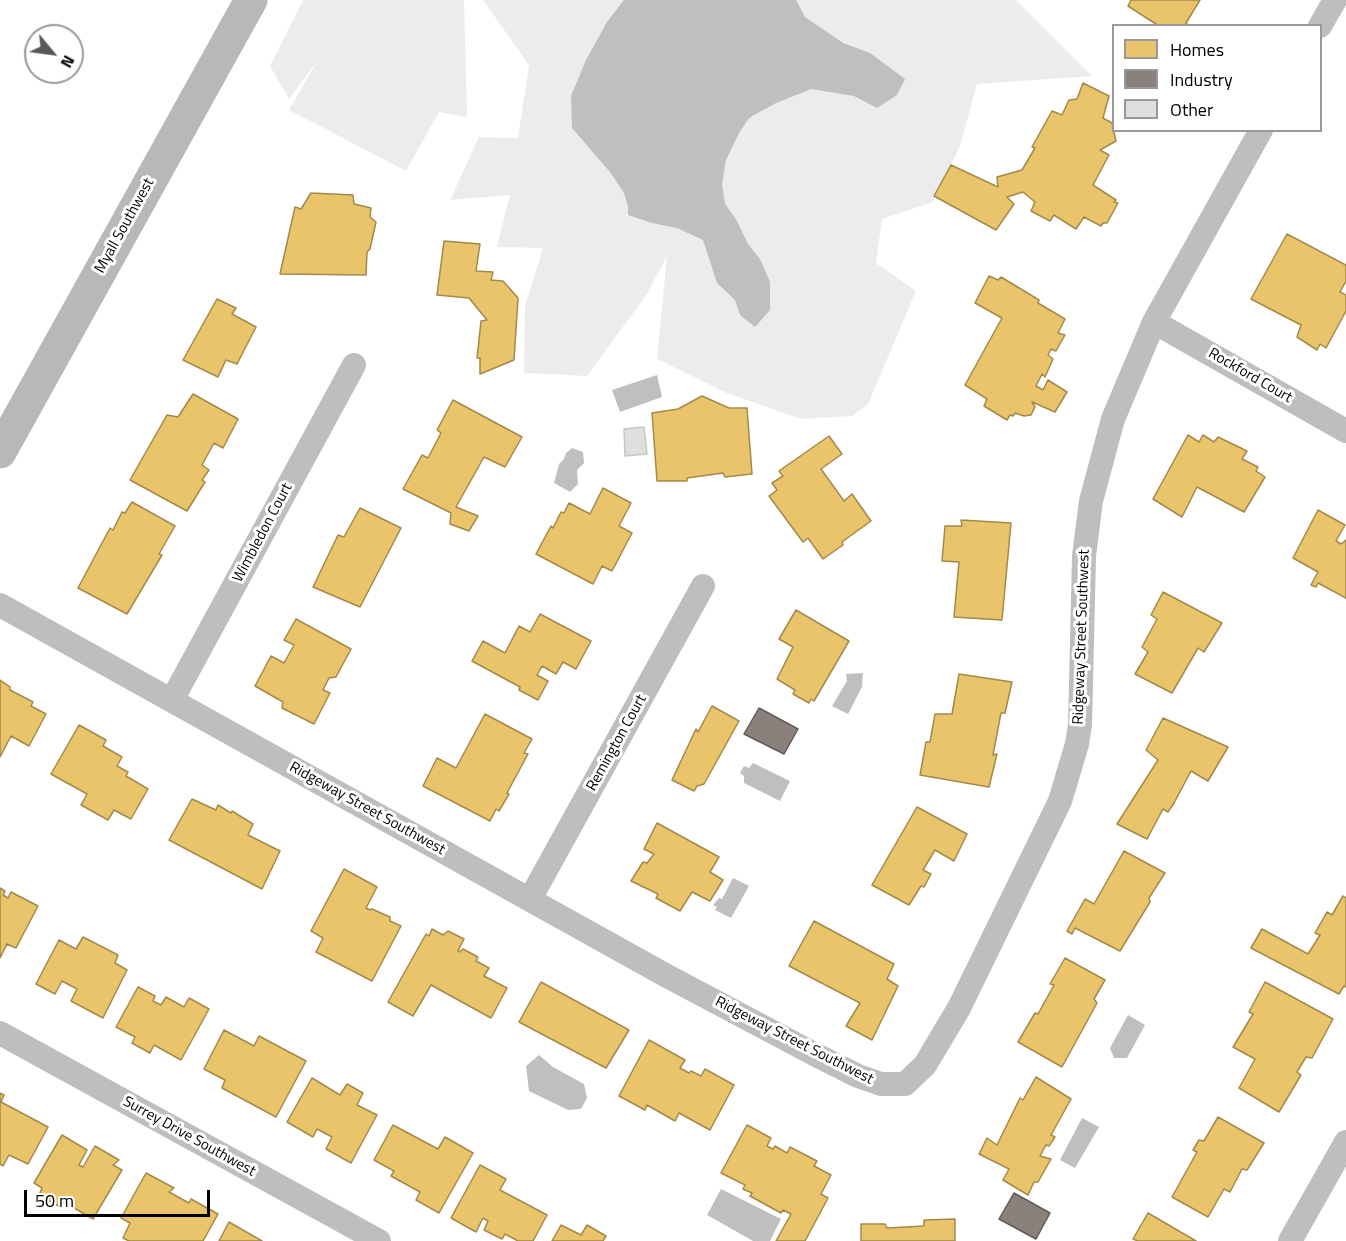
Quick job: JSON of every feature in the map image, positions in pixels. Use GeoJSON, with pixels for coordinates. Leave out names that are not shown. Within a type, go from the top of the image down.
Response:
{"type":"FeatureCollection","features":[{"type":"Feature","properties":{"kind":"street","name":"Myall Southwest"},"geometry":{"type":"LineString","coordinates":[[0,452],[251,0]]}},
{"type":"Feature","properties":{"kind":"street"},"geometry":{"type":"LineString","coordinates":[[1321,24],[1335,0]]}},
{"type":"Feature","properties":{"kind":"street","name":"Ridgeway Street Southwest"},"geometry":{"type":"LineString","coordinates":[[0,605],[667,976],[858,1076],[881,1084],[905,1084],[925,1065],[959,1008],[1060,801],[1077,744],[1080,724],[1084,556],[1091,501],[1113,419],[1154,322],[1260,132]]}},
{"type":"Feature","properties":{"kind":"street","name":"Rockford Court"},"geometry":{"type":"LineString","coordinates":[[1154,322],[1346,431]]}},
{"type":"Feature","properties":{"kind":"street","name":"Wimbledon Court"},"geometry":{"type":"LineString","coordinates":[[172,700],[354,365]]}},
{"type":"Feature","properties":{"kind":"street","name":"Remington Court"},"geometry":{"type":"LineString","coordinates":[[530,899],[703,586]]}},
{"type":"Feature","properties":{"kind":"street","name":"Surrey Drive Southwest"},"geometry":{"type":"LineString","coordinates":[[0,1033],[379,1241]]}},
{"type":"Feature","properties":{"kind":"street"},"geometry":{"type":"LineString","coordinates":[[1290,1241],[1346,1142]]}},
{"type":"Feature","properties":{"kind":"shaded area"},"geometry":{"type":"Polygon","coordinates":[[[303,0],[464,0],[467,117],[439,112],[406,171],[289,110],[318,60],[289,99],[270,66],[303,0]]]}},
{"type":"Feature","properties":{"kind":"shaded area"},"geometry":{"type":"Polygon","coordinates":[[[483,0],[1016,0],[1092,76],[977,84],[960,146],[933,202],[882,219],[876,263],[916,291],[868,404],[852,416],[801,419],[727,393],[657,359],[667,256],[647,294],[587,376],[524,373],[525,306],[543,248],[497,247],[510,195],[450,200],[479,137],[518,138],[529,65],[483,0]]]}},
{"type":"Feature","properties":{"kind":"shaded area"},"geometry":{"type":"Polygon","coordinates":[[[624,0],[796,0],[805,17],[843,43],[870,53],[905,79],[897,95],[877,108],[854,96],[811,89],[776,103],[749,118],[739,133],[726,160],[722,184],[725,204],[736,219],[748,244],[760,259],[770,282],[770,310],[755,327],[740,315],[735,300],[717,283],[703,240],[677,228],[628,215],[624,193],[610,172],[572,128],[571,96],[586,60],[607,22],[624,0]]]}},
{"type":"Feature","properties":{"kind":"shaded area"},"geometry":{"type":"Polygon","coordinates":[[[657,375],[662,397],[620,412],[612,390],[657,375]]]}},
{"type":"Feature","properties":{"kind":"shaded area"},"geometry":{"type":"Polygon","coordinates":[[[572,448],[583,452],[584,463],[577,470],[578,484],[570,492],[554,483],[559,464],[572,448]]]}},
{"type":"Feature","properties":{"kind":"shaded area"},"geometry":{"type":"Polygon","coordinates":[[[863,673],[862,687],[848,714],[832,706],[847,681],[846,674],[863,673]]]}},
{"type":"Feature","properties":{"kind":"shaded area"},"geometry":{"type":"Polygon","coordinates":[[[753,763],[790,781],[780,801],[744,783],[744,776],[740,773],[744,766],[749,768],[753,763]]]}},
{"type":"Feature","properties":{"kind":"shaded area"},"geometry":{"type":"Polygon","coordinates":[[[733,878],[749,886],[731,918],[715,910],[717,907],[713,905],[719,898],[722,899],[733,878]]]}},
{"type":"Feature","properties":{"kind":"shaded area"},"geometry":{"type":"Polygon","coordinates":[[[1128,1015],[1145,1025],[1127,1058],[1114,1058],[1110,1048],[1128,1015]]]}},
{"type":"Feature","properties":{"kind":"shaded area"},"geometry":{"type":"Polygon","coordinates":[[[539,1055],[553,1067],[584,1084],[587,1098],[581,1109],[568,1110],[529,1091],[526,1066],[539,1055]]]}},
{"type":"Feature","properties":{"kind":"shaded area"},"geometry":{"type":"Polygon","coordinates":[[[1082,1118],[1099,1127],[1075,1168],[1060,1160],[1082,1118]]]}},
{"type":"Feature","properties":{"kind":"shaded area"},"geometry":{"type":"Polygon","coordinates":[[[721,1189],[781,1219],[770,1241],[753,1241],[707,1215],[721,1189]]]}},
{"type":"Feature","properties":{"kind":"building: Homes"},"geometry":{"type":"Polygon","coordinates":[[[1131,0],[1200,0],[1187,24],[1156,24],[1128,6],[1131,0]]]}},
{"type":"Feature","properties":{"kind":"building: Homes"},"geometry":{"type":"Polygon","coordinates":[[[1083,83],[1109,96],[1103,118],[1112,123],[1112,132],[1114,132],[1116,141],[1100,150],[1109,155],[1093,185],[1118,203],[1107,223],[1101,226],[1084,217],[1076,229],[1054,215],[1050,221],[1031,211],[1035,202],[1023,192],[1007,197],[1014,204],[996,230],[934,196],[951,165],[998,187],[997,177],[1022,170],[1052,111],[1062,115],[1069,100],[1077,99],[1083,83]]]}},
{"type":"Feature","properties":{"kind":"building: Homes"},"geometry":{"type":"Polygon","coordinates":[[[311,193],[353,195],[354,204],[371,208],[370,217],[376,222],[370,249],[367,252],[366,275],[280,274],[295,207],[301,209],[311,193]]]}},
{"type":"Feature","properties":{"kind":"building: Homes"},"geometry":{"type":"Polygon","coordinates":[[[1287,234],[1346,265],[1346,281],[1340,292],[1346,295],[1346,311],[1326,348],[1320,344],[1317,350],[1297,337],[1301,325],[1251,299],[1287,234]]]}},
{"type":"Feature","properties":{"kind":"building: Homes"},"geometry":{"type":"Polygon","coordinates":[[[444,241],[480,244],[476,271],[493,272],[491,280],[503,281],[518,298],[514,360],[480,374],[480,358],[477,358],[481,321],[487,320],[469,298],[437,295],[444,241]]]}},
{"type":"Feature","properties":{"kind":"building: Homes"},"geometry":{"type":"Polygon","coordinates":[[[989,276],[998,280],[1001,277],[1065,319],[1058,333],[1065,335],[1056,351],[1051,349],[1048,355],[1053,359],[1045,377],[1042,374],[1036,386],[1043,390],[1048,380],[1067,392],[1055,412],[1032,402],[1035,407],[1031,415],[1024,416],[1015,413],[1007,420],[984,406],[987,399],[965,385],[1002,318],[975,303],[989,276]]]}},
{"type":"Feature","properties":{"kind":"building: Homes"},"geometry":{"type":"Polygon","coordinates":[[[217,299],[236,308],[232,314],[256,327],[237,364],[226,360],[218,377],[183,360],[217,299]]]}},
{"type":"Feature","properties":{"kind":"building: Homes"},"geometry":{"type":"Polygon","coordinates":[[[193,394],[238,419],[223,448],[214,443],[202,465],[209,470],[202,480],[205,482],[187,511],[130,480],[167,415],[178,417],[193,394]]]}},
{"type":"Feature","properties":{"kind":"building: Homes"},"geometry":{"type":"Polygon","coordinates":[[[702,396],[729,408],[747,408],[752,474],[725,477],[723,473],[687,478],[687,481],[657,481],[652,413],[678,409],[702,396]]]}},
{"type":"Feature","properties":{"kind":"building: Homes"},"geometry":{"type":"Polygon","coordinates":[[[453,400],[522,437],[505,467],[484,457],[456,507],[478,516],[469,531],[450,524],[451,513],[403,489],[422,455],[428,458],[441,433],[437,430],[453,400]]]}},
{"type":"Feature","properties":{"kind":"building: Homes"},"geometry":{"type":"Polygon","coordinates":[[[1188,435],[1199,442],[1203,435],[1214,442],[1218,437],[1247,451],[1242,459],[1258,467],[1256,471],[1265,477],[1244,512],[1197,487],[1182,517],[1153,499],[1188,435]]]}},
{"type":"Feature","properties":{"kind":"building: Homes"},"geometry":{"type":"Polygon","coordinates":[[[829,436],[842,454],[821,469],[844,501],[852,494],[871,521],[823,559],[808,538],[803,542],[769,496],[777,490],[772,483],[783,476],[779,471],[829,436]]]}},
{"type":"Feature","properties":{"kind":"building: Homes"},"geometry":{"type":"Polygon","coordinates":[[[603,488],[631,503],[619,526],[632,533],[612,571],[602,566],[593,584],[536,554],[551,526],[553,528],[561,512],[564,513],[569,503],[590,514],[603,488]]]}},
{"type":"Feature","properties":{"kind":"building: Homes"},"geometry":{"type":"Polygon","coordinates":[[[132,502],[175,526],[159,554],[162,555],[127,614],[78,588],[110,528],[113,530],[122,512],[125,513],[132,502]]]}},
{"type":"Feature","properties":{"kind":"building: Homes"},"geometry":{"type":"Polygon","coordinates":[[[360,508],[401,528],[360,607],[313,587],[338,535],[344,537],[360,508]]]}},
{"type":"Feature","properties":{"kind":"building: Homes"},"geometry":{"type":"Polygon","coordinates":[[[1318,510],[1345,525],[1336,541],[1341,544],[1346,540],[1346,598],[1318,583],[1316,587],[1311,585],[1318,572],[1293,558],[1318,510]]]}},
{"type":"Feature","properties":{"kind":"building: Homes"},"geometry":{"type":"Polygon","coordinates":[[[961,520],[1011,523],[1002,620],[954,617],[959,562],[942,561],[945,526],[962,526],[961,520]]]}},
{"type":"Feature","properties":{"kind":"building: Homes"},"geometry":{"type":"Polygon","coordinates":[[[1163,592],[1222,623],[1204,652],[1198,648],[1172,693],[1135,674],[1148,652],[1142,647],[1157,619],[1151,615],[1163,592]]]}},
{"type":"Feature","properties":{"kind":"building: Homes"},"geometry":{"type":"Polygon","coordinates":[[[796,610],[849,641],[814,701],[811,699],[809,703],[793,694],[795,690],[777,679],[793,647],[779,639],[796,610]]]}},
{"type":"Feature","properties":{"kind":"building: Homes"},"geometry":{"type":"Polygon","coordinates":[[[540,614],[591,641],[576,669],[563,662],[556,674],[542,666],[537,675],[548,681],[538,700],[519,690],[520,687],[472,661],[483,641],[505,653],[519,626],[530,632],[540,614]]]}},
{"type":"Feature","properties":{"kind":"building: Homes"},"geometry":{"type":"Polygon","coordinates":[[[296,619],[351,649],[336,677],[329,678],[323,690],[330,693],[314,724],[282,708],[283,702],[255,686],[271,656],[284,663],[294,645],[284,640],[296,619]]]}},
{"type":"Feature","properties":{"kind":"building: Homes"},"geometry":{"type":"Polygon","coordinates":[[[959,674],[1012,682],[1005,713],[1001,713],[993,755],[997,754],[989,787],[920,775],[926,742],[930,742],[935,714],[952,714],[959,674]]]}},
{"type":"Feature","properties":{"kind":"building: Homes"},"geometry":{"type":"Polygon","coordinates":[[[0,680],[10,687],[10,690],[33,702],[31,706],[46,714],[29,746],[11,736],[0,757],[0,680]]]}},
{"type":"Feature","properties":{"kind":"building: Homes"},"geometry":{"type":"Polygon","coordinates":[[[712,706],[739,721],[704,784],[697,786],[694,791],[672,780],[696,729],[698,732],[712,706]]]}},
{"type":"Feature","properties":{"kind":"building: Homes"},"geometry":{"type":"Polygon","coordinates":[[[485,714],[532,739],[524,753],[528,754],[507,793],[509,794],[499,811],[496,809],[490,821],[423,786],[437,758],[456,768],[485,714]]]}},
{"type":"Feature","properties":{"kind":"building: Homes"},"geometry":{"type":"Polygon","coordinates":[[[1163,718],[1228,747],[1208,781],[1191,771],[1174,803],[1168,812],[1163,809],[1147,839],[1117,824],[1158,760],[1146,750],[1163,718]]]}},
{"type":"Feature","properties":{"kind":"building: Homes"},"geometry":{"type":"Polygon","coordinates":[[[79,725],[106,740],[103,746],[122,757],[117,766],[128,772],[126,776],[148,789],[131,819],[114,810],[108,820],[81,805],[87,794],[51,774],[79,725]]]}},
{"type":"Feature","properties":{"kind":"building: Homes"},"geometry":{"type":"Polygon","coordinates":[[[192,799],[216,810],[218,805],[231,813],[232,811],[253,824],[248,835],[280,851],[262,889],[169,840],[192,799]]]}},
{"type":"Feature","properties":{"kind":"building: Homes"},"geometry":{"type":"Polygon","coordinates":[[[917,807],[967,834],[954,861],[935,850],[923,870],[931,874],[924,887],[921,886],[909,905],[872,885],[917,807]]]}},
{"type":"Feature","properties":{"kind":"building: Homes"},"geometry":{"type":"Polygon","coordinates":[[[657,823],[719,857],[710,872],[723,880],[710,901],[692,892],[680,911],[656,898],[658,894],[631,881],[643,862],[647,863],[654,854],[644,849],[657,823]]]}},
{"type":"Feature","properties":{"kind":"building: Homes"},"geometry":{"type":"Polygon","coordinates":[[[1124,851],[1165,873],[1120,951],[1075,928],[1072,934],[1067,931],[1085,899],[1094,904],[1124,851]]]}},
{"type":"Feature","properties":{"kind":"building: Homes"},"geometry":{"type":"Polygon","coordinates":[[[344,869],[377,887],[366,908],[390,917],[390,921],[401,926],[372,981],[316,952],[323,938],[311,931],[344,869]]]}},
{"type":"Feature","properties":{"kind":"building: Homes"},"geometry":{"type":"Polygon","coordinates":[[[0,888],[5,891],[3,895],[8,898],[11,892],[38,906],[16,948],[7,944],[0,958],[0,888]]]}},
{"type":"Feature","properties":{"kind":"building: Homes"},"geometry":{"type":"Polygon","coordinates":[[[1343,896],[1346,898],[1346,987],[1344,986],[1339,994],[1251,948],[1262,929],[1308,954],[1320,935],[1315,933],[1327,912],[1332,915],[1343,896]]]}},
{"type":"Feature","properties":{"kind":"building: Homes"},"geometry":{"type":"Polygon","coordinates":[[[814,921],[894,964],[887,979],[898,986],[872,1040],[846,1026],[860,1003],[789,966],[814,921]]]}},
{"type":"Feature","properties":{"kind":"building: Homes"},"geometry":{"type":"Polygon","coordinates":[[[432,929],[443,935],[448,931],[464,939],[458,951],[463,949],[478,957],[476,961],[489,968],[484,976],[507,988],[491,1018],[431,985],[413,1016],[388,1002],[426,934],[429,936],[432,929]]]}},
{"type":"Feature","properties":{"kind":"building: Homes"},"geometry":{"type":"Polygon","coordinates":[[[83,937],[118,955],[115,963],[127,970],[103,1018],[71,1001],[77,989],[62,981],[55,994],[36,984],[59,940],[76,949],[83,937]]]}},
{"type":"Feature","properties":{"kind":"building: Homes"},"geometry":{"type":"Polygon","coordinates":[[[1065,958],[1105,980],[1094,999],[1097,1003],[1062,1067],[1018,1042],[1035,1013],[1038,1014],[1054,985],[1050,984],[1065,958]]]}},
{"type":"Feature","properties":{"kind":"building: Homes"},"geometry":{"type":"Polygon","coordinates":[[[541,982],[629,1030],[606,1068],[519,1022],[541,982]]]}},
{"type":"Feature","properties":{"kind":"building: Homes"},"geometry":{"type":"Polygon","coordinates":[[[1265,982],[1333,1019],[1312,1058],[1306,1057],[1297,1072],[1301,1075],[1279,1112],[1239,1088],[1255,1059],[1233,1047],[1253,1014],[1249,1012],[1265,982]]]}},
{"type":"Feature","properties":{"kind":"building: Homes"},"geometry":{"type":"Polygon","coordinates":[[[138,987],[155,996],[153,1001],[161,1005],[166,997],[184,1007],[189,998],[209,1009],[181,1060],[154,1045],[150,1053],[132,1043],[135,1037],[116,1027],[138,987]]]}},
{"type":"Feature","properties":{"kind":"building: Homes"},"geometry":{"type":"Polygon","coordinates":[[[224,1030],[254,1046],[259,1036],[306,1061],[276,1117],[222,1088],[225,1080],[204,1069],[224,1030]]]}},
{"type":"Feature","properties":{"kind":"building: Homes"},"geometry":{"type":"Polygon","coordinates":[[[649,1040],[685,1060],[680,1068],[689,1073],[691,1071],[701,1076],[705,1069],[734,1085],[710,1130],[679,1113],[675,1121],[647,1105],[645,1110],[619,1096],[649,1040]]]}},
{"type":"Feature","properties":{"kind":"building: Homes"},"geometry":{"type":"Polygon","coordinates":[[[1036,1077],[1071,1099],[1051,1135],[1055,1137],[1049,1146],[1046,1145],[1040,1156],[1051,1159],[1038,1182],[1034,1182],[1028,1195],[1003,1180],[1009,1169],[979,1154],[987,1138],[997,1145],[1020,1098],[1023,1100],[1036,1077]]]}},
{"type":"Feature","properties":{"kind":"building: Homes"},"geometry":{"type":"Polygon","coordinates":[[[312,1078],[340,1095],[347,1084],[363,1093],[357,1105],[377,1115],[351,1163],[326,1149],[332,1137],[317,1129],[313,1137],[287,1122],[312,1078]]]}},
{"type":"Feature","properties":{"kind":"building: Homes"},"geometry":{"type":"Polygon","coordinates":[[[0,1093],[4,1095],[1,1102],[48,1127],[28,1164],[9,1155],[3,1166],[0,1164],[0,1093]]]}},
{"type":"Feature","properties":{"kind":"building: Homes"},"geometry":{"type":"Polygon","coordinates":[[[1218,1117],[1264,1143],[1247,1170],[1242,1169],[1230,1192],[1224,1189],[1208,1217],[1172,1197],[1197,1152],[1193,1150],[1199,1140],[1204,1141],[1218,1117]]]}},
{"type":"Feature","properties":{"kind":"building: Homes"},"geometry":{"type":"Polygon","coordinates":[[[393,1125],[438,1149],[445,1137],[473,1153],[439,1213],[416,1200],[420,1192],[391,1176],[394,1171],[374,1160],[393,1125]]]}},
{"type":"Feature","properties":{"kind":"building: Homes"},"geometry":{"type":"Polygon","coordinates":[[[747,1125],[771,1138],[767,1146],[773,1149],[775,1146],[787,1153],[790,1147],[817,1161],[814,1166],[831,1175],[821,1194],[828,1198],[805,1241],[776,1241],[791,1214],[783,1210],[781,1213],[750,1196],[752,1193],[743,1189],[745,1185],[721,1173],[747,1125]]]}},
{"type":"Feature","properties":{"kind":"building: Homes"},"geometry":{"type":"Polygon","coordinates":[[[62,1135],[87,1150],[79,1165],[83,1167],[95,1146],[119,1160],[113,1165],[122,1170],[93,1219],[64,1202],[60,1207],[39,1195],[42,1188],[34,1183],[62,1135]]]}},
{"type":"Feature","properties":{"kind":"building: Homes"},"geometry":{"type":"Polygon","coordinates":[[[480,1165],[506,1179],[500,1190],[547,1215],[533,1241],[518,1241],[505,1234],[502,1239],[484,1230],[488,1221],[483,1218],[476,1232],[451,1218],[480,1165]]]}},
{"type":"Feature","properties":{"kind":"building: Homes"},"geometry":{"type":"Polygon","coordinates":[[[146,1173],[174,1188],[169,1192],[189,1203],[191,1199],[218,1214],[203,1241],[129,1241],[123,1238],[130,1223],[121,1218],[146,1173]]]}},
{"type":"Feature","properties":{"kind":"building: Homes"},"geometry":{"type":"Polygon","coordinates":[[[1148,1213],[1196,1241],[1138,1241],[1133,1239],[1148,1213]]]}},
{"type":"Feature","properties":{"kind":"building: Homes"},"geometry":{"type":"Polygon","coordinates":[[[955,1219],[955,1241],[861,1241],[861,1224],[885,1224],[887,1228],[924,1226],[924,1220],[955,1219]]]}},
{"type":"Feature","properties":{"kind":"building: Homes"},"geometry":{"type":"Polygon","coordinates":[[[229,1222],[262,1241],[219,1241],[229,1222]]]}},
{"type":"Feature","properties":{"kind":"building: Homes"},"geometry":{"type":"Polygon","coordinates":[[[561,1225],[581,1235],[587,1225],[606,1236],[603,1241],[552,1241],[561,1225]]]}},
{"type":"Feature","properties":{"kind":"building: Industry"},"geometry":{"type":"Polygon","coordinates":[[[759,708],[798,729],[784,754],[744,734],[759,708]]]}},
{"type":"Feature","properties":{"kind":"building: Industry"},"geometry":{"type":"Polygon","coordinates":[[[1014,1193],[1050,1213],[1036,1239],[999,1219],[1014,1193]]]}},
{"type":"Feature","properties":{"kind":"building: Other"},"geometry":{"type":"Polygon","coordinates":[[[644,427],[647,454],[625,456],[624,429],[644,427]]]}}]}
